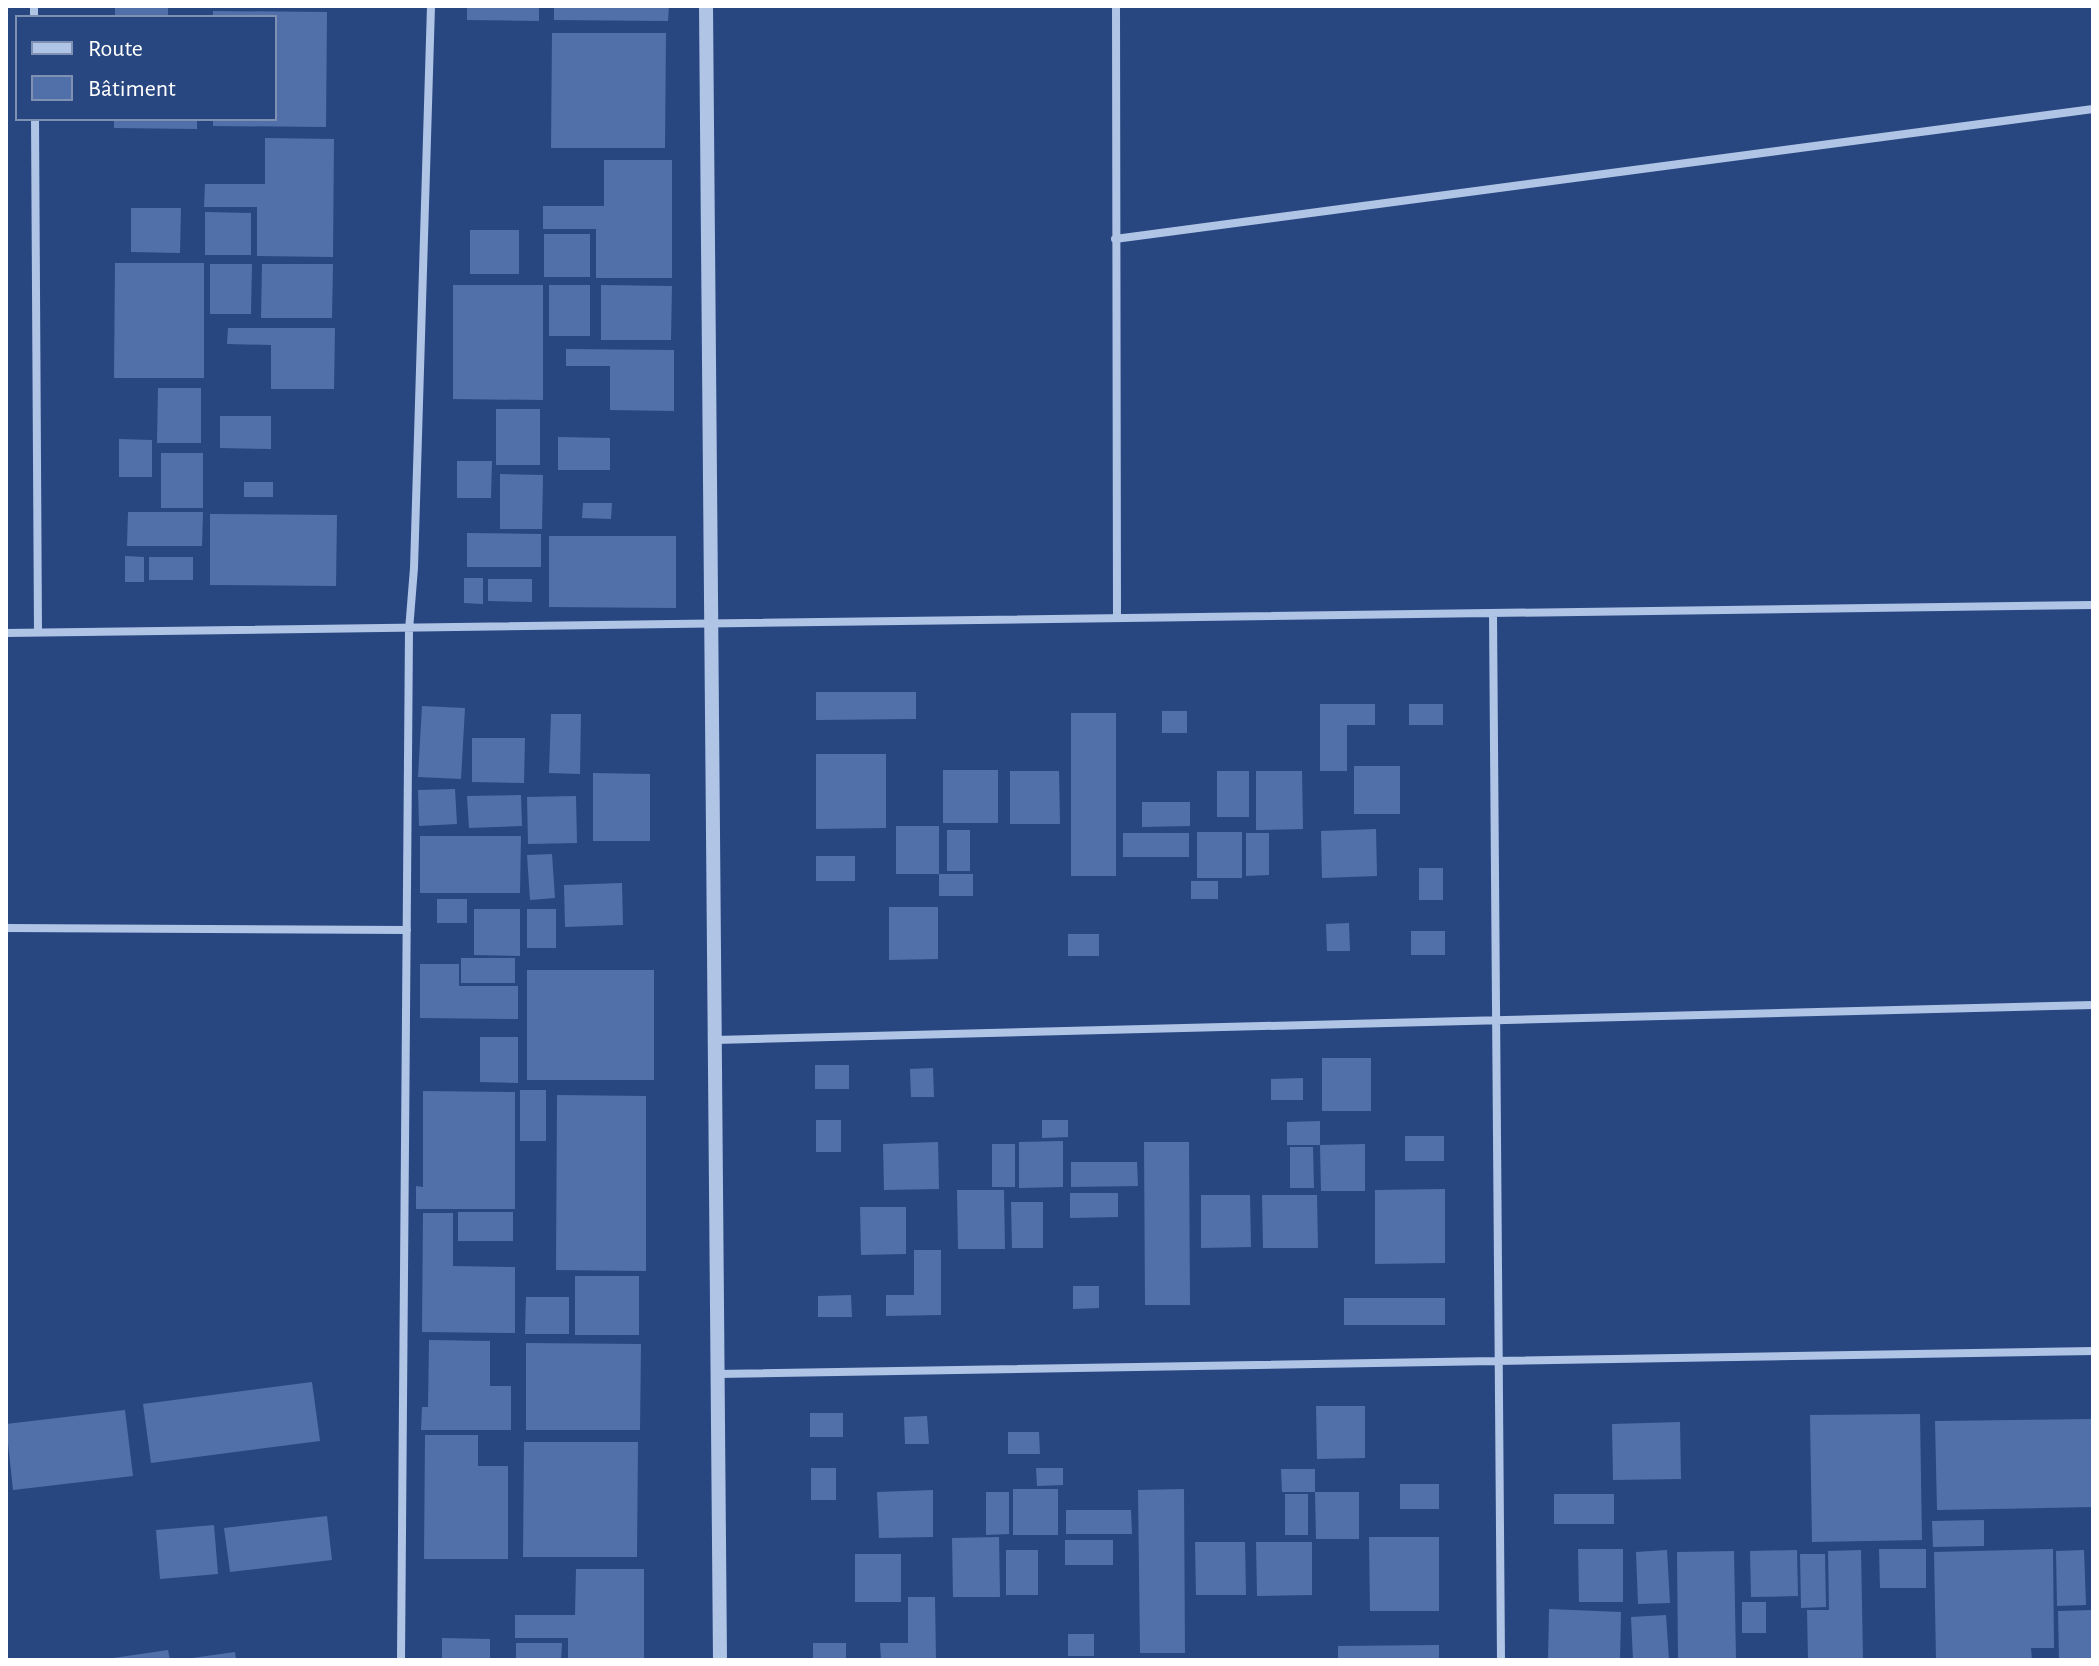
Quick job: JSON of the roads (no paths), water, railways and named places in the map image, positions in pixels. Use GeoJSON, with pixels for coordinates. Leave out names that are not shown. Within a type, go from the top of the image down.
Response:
{"type":"FeatureCollection","features":[{"type":"Feature","properties":{"kind":"street"},"geometry":{"type":"LineString","coordinates":[[401,1660],[409,630],[414,568],[431,6]]}},
{"type":"Feature","properties":{"kind":"street"},"geometry":{"type":"LineString","coordinates":[[706,6],[720,1660]]}},
{"type":"Feature","properties":{"kind":"street"},"geometry":{"type":"LineString","coordinates":[[1116,6],[1117,618]]}},
{"type":"Feature","properties":{"kind":"street"},"geometry":{"type":"LineString","coordinates":[[1115,239],[2093,109]]}},
{"type":"Feature","properties":{"kind":"street"},"geometry":{"type":"LineString","coordinates":[[35,120],[38,632]]}},
{"type":"Feature","properties":{"kind":"street"},"geometry":{"type":"LineString","coordinates":[[6,633],[409,630],[711,623],[2093,605]]}},
{"type":"Feature","properties":{"kind":"street"},"geometry":{"type":"LineString","coordinates":[[1493,613],[1501,1660]]}},
{"type":"Feature","properties":{"kind":"street"},"geometry":{"type":"LineString","coordinates":[[6,928],[407,930]]}},
{"type":"Feature","properties":{"kind":"street"},"geometry":{"type":"LineString","coordinates":[[715,1040],[2093,1005]]}},
{"type":"Feature","properties":{"kind":"street"},"geometry":{"type":"LineString","coordinates":[[717,1374],[2093,1351]]}}]}
